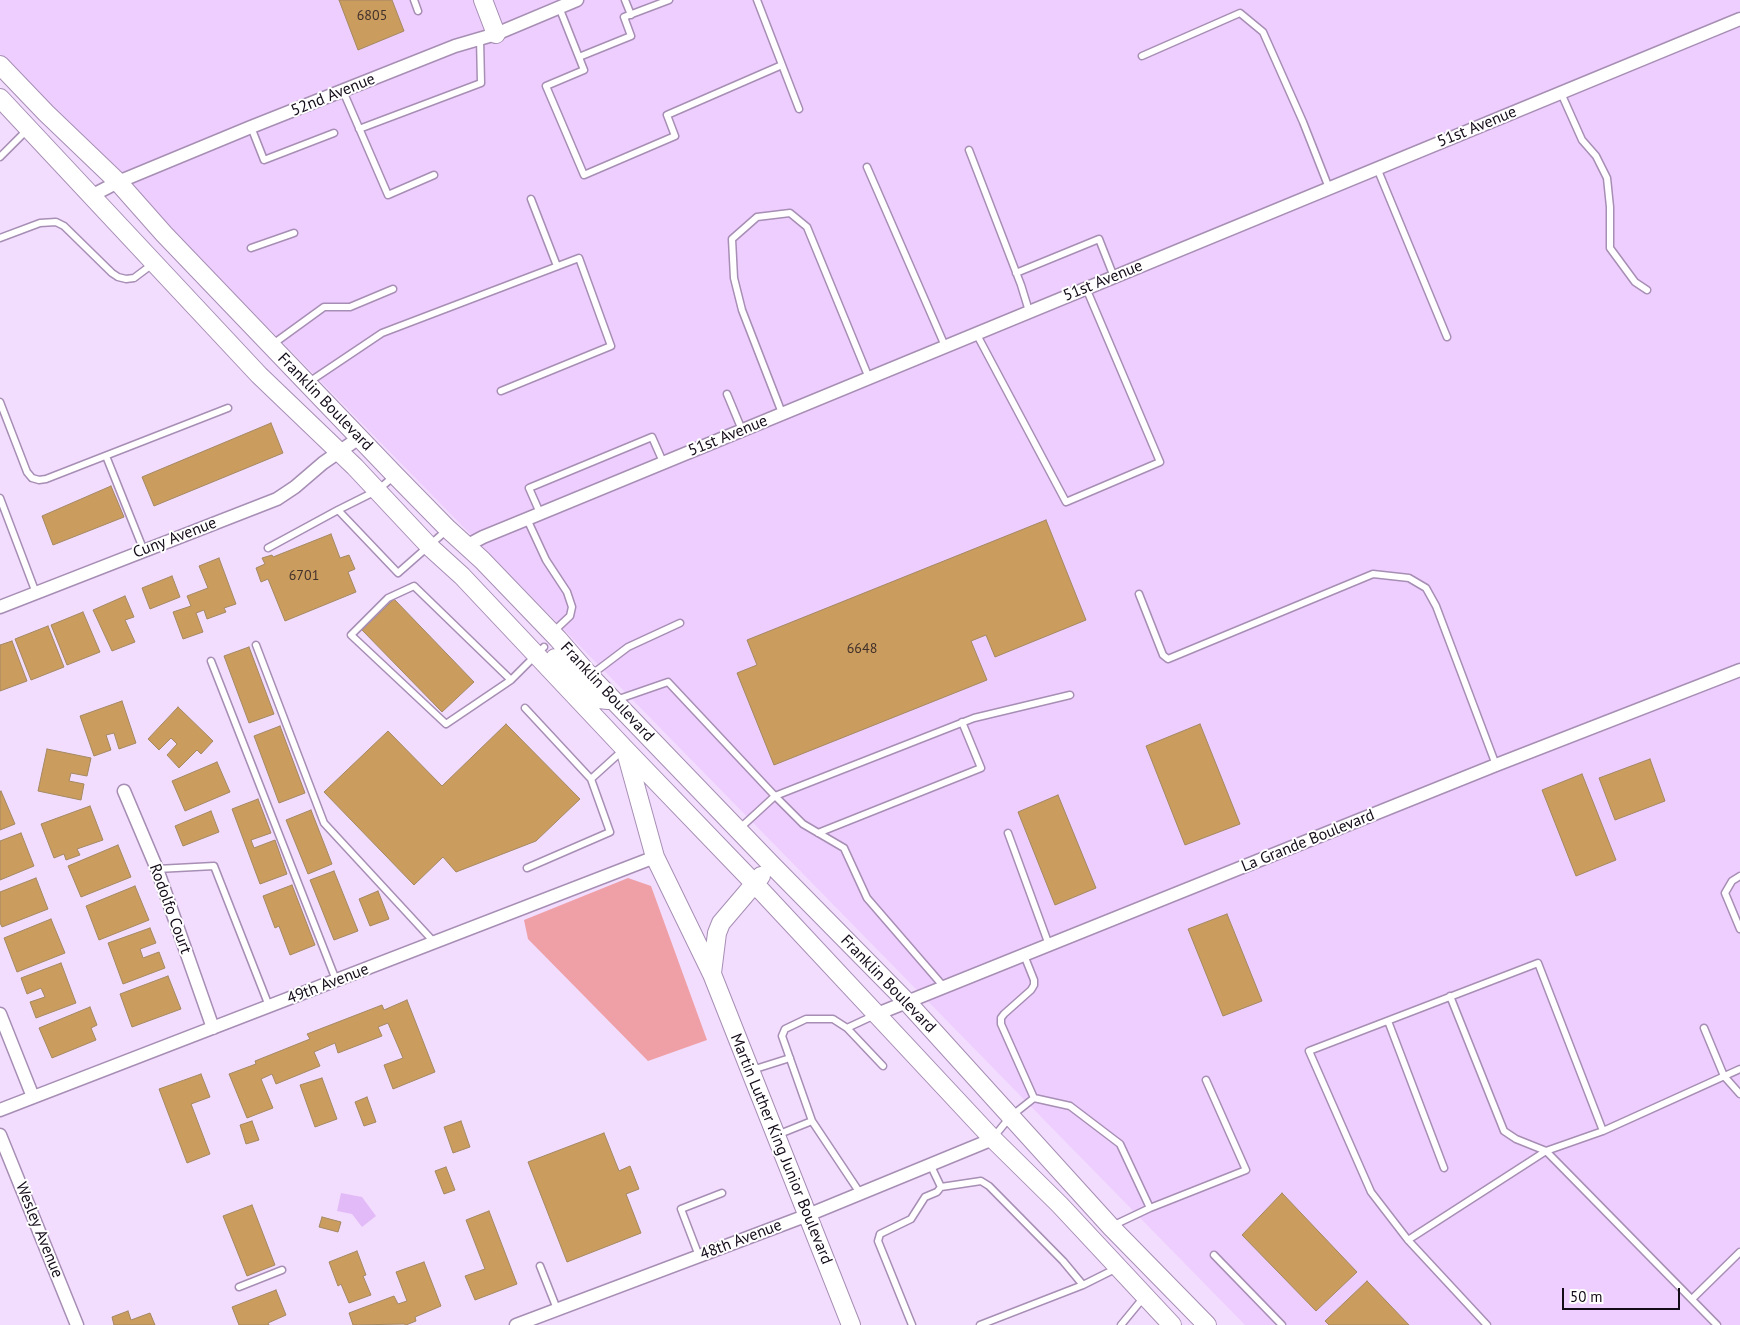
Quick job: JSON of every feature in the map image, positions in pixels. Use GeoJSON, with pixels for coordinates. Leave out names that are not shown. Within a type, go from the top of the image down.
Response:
{"type":"FeatureCollection","features":[{"type":"Feature","properties":{"kind":"main road"},"geometry":{"type":"LineString","coordinates":[[483,0],[488,36]]}},
{"type":"Feature","properties":{"kind":"main road","name":"Franklin Boulevard"},"geometry":{"type":"LineString","coordinates":[[0,65],[46,113],[118,182],[164,234],[394,475],[448,530],[482,560],[544,645],[625,749],[754,883],[992,1138],[1060,1205],[1172,1325]]}},
{"type":"Feature","properties":{"kind":"main road","name":"Franklin Boulevard"},"geometry":{"type":"LineString","coordinates":[[0,98],[259,375],[339,451],[509,625],[544,645],[590,676],[907,1002],[1110,1227],[1207,1325]]}},
{"type":"Feature","properties":{"kind":"main road"},"geometry":{"type":"LineString","coordinates":[[544,645],[591,695],[599,699],[614,701]]}},
{"type":"Feature","properties":{"kind":"main road","name":"Martin Luther King Junior Boulevard"},"geometry":{"type":"LineString","coordinates":[[625,749],[655,857],[712,974],[808,1214],[850,1325]]}},
{"type":"Feature","properties":{"kind":"main road","name":"Martin Luther King Junior Boulevard"},"geometry":{"type":"LineString","coordinates":[[712,974],[720,922],[772,865]]}},
{"type":"Feature","properties":{"kind":"street","name":"52nd Avenue"},"geometry":{"type":"LineString","coordinates":[[91,196],[118,182],[251,127],[577,0]]}},
{"type":"Feature","properties":{"kind":"street","name":"51st Avenue"},"geometry":{"type":"LineString","coordinates":[[466,546],[527,518],[1740,19]]}},
{"type":"Feature","properties":{"kind":"street","name":"Cuny Avenue"},"geometry":{"type":"LineString","coordinates":[[0,607],[277,499],[295,487],[339,451],[359,438]]}},
{"type":"Feature","properties":{"kind":"street","name":"La Grande Boulevard"},"geometry":{"type":"LineString","coordinates":[[877,1014],[1496,765],[1740,670]]}},
{"type":"Feature","properties":{"kind":"street","name":"Rodolfo Court"},"geometry":{"type":"LineString","coordinates":[[124,791],[156,869],[213,1028]]}},
{"type":"Feature","properties":{"kind":"street","name":"49th Avenue"},"geometry":{"type":"LineString","coordinates":[[0,1110],[655,857]]}},
{"type":"Feature","properties":{"kind":"street"},"geometry":{"type":"LineString","coordinates":[[0,1014],[33,1097]]}},
{"type":"Feature","properties":{"kind":"street","name":"Wesley Avenue"},"geometry":{"type":"LineString","coordinates":[[0,1135],[77,1325]]}},
{"type":"Feature","properties":{"kind":"street","name":"48th Avenue"},"geometry":{"type":"LineString","coordinates":[[516,1325],[808,1214],[992,1138]]}},
{"type":"Feature","properties":{"kind":"lane"},"geometry":{"type":"LineString","coordinates":[[414,0],[418,11]]}},
{"type":"Feature","properties":{"kind":"lane"},"geometry":{"type":"LineString","coordinates":[[625,0],[631,14]]}},
{"type":"Feature","properties":{"kind":"lane"},"geometry":{"type":"LineString","coordinates":[[579,57],[631,36],[624,17],[668,0]]}},
{"type":"Feature","properties":{"kind":"lane"},"geometry":{"type":"LineString","coordinates":[[757,0],[799,109]]}},
{"type":"Feature","properties":{"kind":"lane"},"geometry":{"type":"LineString","coordinates":[[559,8],[584,70],[546,86],[584,175],[675,136],[666,115],[782,65]]}},
{"type":"Feature","properties":{"kind":"lane"},"geometry":{"type":"LineString","coordinates":[[1142,56],[1240,13],[1263,32],[1303,122],[1329,188]]}},
{"type":"Feature","properties":{"kind":"lane"},"geometry":{"type":"LineString","coordinates":[[359,129],[481,83],[488,36]]}},
{"type":"Feature","properties":{"kind":"lane"},"geometry":{"type":"LineString","coordinates":[[343,91],[388,195],[434,175]]}},
{"type":"Feature","properties":{"kind":"lane"},"geometry":{"type":"LineString","coordinates":[[1561,93],[1582,140],[1596,156],[1606,178],[1610,207],[1610,248],[1635,282],[1647,290]]}},
{"type":"Feature","properties":{"kind":"lane"},"geometry":{"type":"LineString","coordinates":[[251,127],[264,160],[334,133]]}},
{"type":"Feature","properties":{"kind":"lane"},"geometry":{"type":"LineString","coordinates":[[0,157],[28,130]]}},
{"type":"Feature","properties":{"kind":"lane"},"geometry":{"type":"LineString","coordinates":[[969,150],[1029,312]]}},
{"type":"Feature","properties":{"kind":"lane"},"geometry":{"type":"LineString","coordinates":[[867,167],[945,346]]}},
{"type":"Feature","properties":{"kind":"lane"},"geometry":{"type":"LineString","coordinates":[[1377,168],[1448,337]]}},
{"type":"Feature","properties":{"kind":"lane"},"geometry":{"type":"LineString","coordinates":[[531,200],[557,266]]}},
{"type":"Feature","properties":{"kind":"lane"},"geometry":{"type":"LineString","coordinates":[[782,413],[742,310],[734,278],[732,239],[757,217],[790,213],[807,227],[869,378]]}},
{"type":"Feature","properties":{"kind":"lane"},"geometry":{"type":"LineString","coordinates":[[0,238],[40,223],[56,222],[64,226],[118,278],[134,278],[155,262]]}},
{"type":"Feature","properties":{"kind":"lane"},"geometry":{"type":"LineString","coordinates":[[251,248],[294,233]]}},
{"type":"Feature","properties":{"kind":"lane"},"geometry":{"type":"LineString","coordinates":[[1016,273],[1099,239],[1114,277]]}},
{"type":"Feature","properties":{"kind":"lane"},"geometry":{"type":"LineString","coordinates":[[308,383],[382,333],[579,258],[611,346],[502,391]]}},
{"type":"Feature","properties":{"kind":"lane"},"geometry":{"type":"LineString","coordinates":[[976,333],[1066,502],[1160,462],[1086,288]]}},
{"type":"Feature","properties":{"kind":"lane"},"geometry":{"type":"LineString","coordinates":[[271,346],[324,307],[350,307],[393,289]]}},
{"type":"Feature","properties":{"kind":"lane"},"geometry":{"type":"LineString","coordinates":[[726,394],[742,430]]}},
{"type":"Feature","properties":{"kind":"lane"},"geometry":{"type":"LineString","coordinates":[[0,402],[27,472],[32,478],[39,480],[46,479],[228,408]]}},
{"type":"Feature","properties":{"kind":"lane"},"geometry":{"type":"LineString","coordinates":[[540,513],[529,488],[652,437],[663,462]]}},
{"type":"Feature","properties":{"kind":"lane"},"geometry":{"type":"LineString","coordinates":[[106,456],[144,550]]}},
{"type":"Feature","properties":{"kind":"lane"},"geometry":{"type":"LineString","coordinates":[[268,548],[378,490],[394,475]]}},
{"type":"Feature","properties":{"kind":"lane"},"geometry":{"type":"LineString","coordinates":[[0,498],[36,593]]}},
{"type":"Feature","properties":{"kind":"lane"},"geometry":{"type":"LineString","coordinates":[[338,510],[398,573],[448,530]]}},
{"type":"Feature","properties":{"kind":"lane"},"geometry":{"type":"LineString","coordinates":[[511,680],[414,586],[388,598],[351,634],[446,724],[511,680],[570,616],[572,607],[568,592],[546,560],[527,518]]}},
{"type":"Feature","properties":{"kind":"lane"},"geometry":{"type":"LineString","coordinates":[[1138,594],[1163,655],[1168,659],[1373,574],[1409,578],[1426,588],[1436,606],[1496,765]]}},
{"type":"Feature","properties":{"kind":"lane"},"geometry":{"type":"LineString","coordinates":[[590,676],[628,646],[680,623]]}},
{"type":"Feature","properties":{"kind":"lane"},"geometry":{"type":"LineString","coordinates":[[256,645],[324,823],[434,942]]}},
{"type":"Feature","properties":{"kind":"lane"},"geometry":{"type":"LineString","coordinates":[[211,661],[336,980]]}},
{"type":"Feature","properties":{"kind":"lane"},"geometry":{"type":"LineString","coordinates":[[614,701],[668,682],[803,824],[844,848],[867,898],[944,987]]}},
{"type":"Feature","properties":{"kind":"lane"},"geometry":{"type":"LineString","coordinates":[[738,830],[775,796],[962,722],[1070,695]]}},
{"type":"Feature","properties":{"kind":"lane"},"geometry":{"type":"LineString","coordinates":[[525,708],[591,780],[610,832],[527,868]]}},
{"type":"Feature","properties":{"kind":"lane"},"geometry":{"type":"LineString","coordinates":[[818,833],[981,768],[962,722]]}},
{"type":"Feature","properties":{"kind":"lane"},"geometry":{"type":"LineString","coordinates":[[591,780],[625,749]]}},
{"type":"Feature","properties":{"kind":"lane"},"geometry":{"type":"LineString","coordinates":[[1008,833],[1049,945]]}},
{"type":"Feature","properties":{"kind":"lane"},"geometry":{"type":"LineString","coordinates":[[156,869],[214,866],[269,1006]]}},
{"type":"Feature","properties":{"kind":"lane"},"geometry":{"type":"LineString","coordinates":[[1740,876],[1732,881],[1725,894],[1740,929]]}},
{"type":"Feature","properties":{"kind":"lane"},"geometry":{"type":"LineString","coordinates":[[1024,955],[1034,980],[1034,985],[1032,990],[1004,1014],[1001,1018],[1001,1024],[1034,1098]]}},
{"type":"Feature","properties":{"kind":"lane"},"geometry":{"type":"LineString","coordinates":[[1487,1325],[1408,1240],[1371,1192],[1309,1051],[1538,963],[1603,1131]]}},
{"type":"Feature","properties":{"kind":"lane"},"geometry":{"type":"LineString","coordinates":[[1450,996],[1504,1131],[1516,1139],[1546,1151],[1717,1325]]}},
{"type":"Feature","properties":{"kind":"lane"},"geometry":{"type":"LineString","coordinates":[[847,1028],[877,1014]]}},
{"type":"Feature","properties":{"kind":"lane"},"geometry":{"type":"LineString","coordinates":[[860,1193],[812,1121],[782,1036],[785,1030],[806,1019],[833,1019],[847,1028],[883,1066]]}},
{"type":"Feature","properties":{"kind":"lane"},"geometry":{"type":"LineString","coordinates":[[1388,1021],[1444,1168]]}},
{"type":"Feature","properties":{"kind":"lane"},"geometry":{"type":"LineString","coordinates":[[1704,1028],[1724,1076],[1740,1094]]}},
{"type":"Feature","properties":{"kind":"lane"},"geometry":{"type":"LineString","coordinates":[[750,1071],[790,1058]]}},
{"type":"Feature","properties":{"kind":"lane"},"geometry":{"type":"LineString","coordinates":[[1408,1240],[1546,1151],[1603,1131],[1740,1069]]}},
{"type":"Feature","properties":{"kind":"lane"},"geometry":{"type":"LineString","coordinates":[[1110,1227],[1150,1208],[1246,1170],[1206,1080]]}},
{"type":"Feature","properties":{"kind":"lane"},"geometry":{"type":"LineString","coordinates":[[992,1138],[1010,1117],[1034,1098]]}},
{"type":"Feature","properties":{"kind":"lane"},"geometry":{"type":"LineString","coordinates":[[1034,1098],[1070,1106],[1120,1144],[1150,1208]]}},
{"type":"Feature","properties":{"kind":"lane"},"geometry":{"type":"LineString","coordinates":[[776,1135],[812,1121]]}},
{"type":"Feature","properties":{"kind":"lane"},"geometry":{"type":"LineString","coordinates":[[930,1164],[941,1187]]}},
{"type":"Feature","properties":{"kind":"lane"},"geometry":{"type":"LineString","coordinates":[[912,1325],[878,1241],[880,1234],[911,1219],[925,1197],[937,1192],[941,1187],[981,1181],[989,1186],[1063,1261],[1083,1285]]}},
{"type":"Feature","properties":{"kind":"lane"},"geometry":{"type":"LineString","coordinates":[[699,1256],[681,1210],[722,1193]]}},
{"type":"Feature","properties":{"kind":"lane"},"geometry":{"type":"LineString","coordinates":[[1692,1298],[1740,1252]]}},
{"type":"Feature","properties":{"kind":"lane"},"geometry":{"type":"LineString","coordinates":[[1214,1255],[1282,1325]]}},
{"type":"Feature","properties":{"kind":"lane"},"geometry":{"type":"LineString","coordinates":[[540,1266],[557,1309]]}},
{"type":"Feature","properties":{"kind":"lane"},"geometry":{"type":"LineString","coordinates":[[980,1325],[1083,1285],[1118,1267]]}},
{"type":"Feature","properties":{"kind":"lane"},"geometry":{"type":"LineString","coordinates":[[239,1286],[282,1270]]}},
{"type":"Feature","properties":{"kind":"lane"},"geometry":{"type":"LineString","coordinates":[[1121,1325],[1144,1296]]}},
{"type":"Feature","properties":{"kind":"shaded area"},"geometry":{"type":"Polygon","coordinates":[[[0,0],[1740,0],[1740,1325],[1245,1325],[0,54],[0,0]]]}},
{"type":"Feature","properties":{"kind":"shaded area"},"geometry":{"type":"Polygon","coordinates":[[[628,878],[651,886],[707,1040],[648,1061],[528,939],[524,920],[628,878]]]}},
{"type":"Feature","properties":{"kind":"shaded area"},"geometry":{"type":"Polygon","coordinates":[[[341,1193],[362,1197],[376,1216],[362,1227],[352,1214],[337,1211],[341,1193]]]}},
{"type":"Feature","properties":{"kind":"building"},"geometry":{"type":"Polygon","coordinates":[[[339,0],[392,0],[404,31],[358,50],[339,0]]]}},
{"type":"Feature","properties":{"kind":"building"},"geometry":{"type":"Polygon","coordinates":[[[271,423],[283,453],[154,506],[142,477],[271,423]]]}},
{"type":"Feature","properties":{"kind":"building"},"geometry":{"type":"Polygon","coordinates":[[[111,486],[124,517],[53,545],[42,516],[111,486]]]}},
{"type":"Feature","properties":{"kind":"building"},"geometry":{"type":"Polygon","coordinates":[[[1046,520],[1086,620],[995,657],[986,635],[971,641],[987,680],[774,765],[737,673],[757,665],[747,640],[1046,520]]]}},
{"type":"Feature","properties":{"kind":"building"},"geometry":{"type":"Polygon","coordinates":[[[331,534],[340,558],[349,555],[355,569],[348,572],[356,592],[285,621],[268,579],[261,582],[256,568],[265,564],[262,558],[272,555],[273,557],[331,534]]]}},
{"type":"Feature","properties":{"kind":"building"},"geometry":{"type":"Polygon","coordinates":[[[219,558],[236,604],[224,608],[226,612],[207,619],[204,610],[196,613],[203,632],[183,639],[173,612],[191,606],[187,596],[208,588],[199,566],[219,558]]]}},
{"type":"Feature","properties":{"kind":"building"},"geometry":{"type":"Polygon","coordinates":[[[172,576],[180,597],[150,609],[142,588],[172,576]]]}},
{"type":"Feature","properties":{"kind":"building"},"geometry":{"type":"Polygon","coordinates":[[[125,596],[134,617],[125,620],[135,642],[112,651],[93,610],[125,596]]]}},
{"type":"Feature","properties":{"kind":"building"},"geometry":{"type":"Polygon","coordinates":[[[394,599],[474,682],[442,712],[362,630],[394,599]]]}},
{"type":"Feature","properties":{"kind":"building"},"geometry":{"type":"Polygon","coordinates":[[[83,612],[100,652],[67,665],[51,625],[83,612]]]}},
{"type":"Feature","properties":{"kind":"building"},"geometry":{"type":"Polygon","coordinates":[[[48,626],[64,667],[31,680],[15,639],[48,626]]]}},
{"type":"Feature","properties":{"kind":"building"},"geometry":{"type":"Polygon","coordinates":[[[12,641],[27,681],[0,691],[0,645],[12,641]]]}},
{"type":"Feature","properties":{"kind":"building"},"geometry":{"type":"Polygon","coordinates":[[[249,647],[274,714],[249,723],[224,656],[249,647]]]}},
{"type":"Feature","properties":{"kind":"building"},"geometry":{"type":"Polygon","coordinates":[[[122,701],[136,743],[119,749],[114,733],[106,735],[111,750],[94,756],[80,716],[122,701]]]}},
{"type":"Feature","properties":{"kind":"building"},"geometry":{"type":"Polygon","coordinates":[[[178,707],[213,741],[201,754],[197,750],[179,768],[167,755],[177,744],[171,738],[159,750],[148,739],[178,707]]]}},
{"type":"Feature","properties":{"kind":"building"},"geometry":{"type":"Polygon","coordinates":[[[506,724],[580,799],[536,841],[456,872],[443,857],[414,885],[324,792],[388,731],[442,786],[506,724]]]}},
{"type":"Feature","properties":{"kind":"building"},"geometry":{"type":"Polygon","coordinates":[[[1200,724],[1240,824],[1185,845],[1146,746],[1200,724]]]}},
{"type":"Feature","properties":{"kind":"building"},"geometry":{"type":"Polygon","coordinates":[[[280,726],[305,793],[279,803],[254,736],[280,726]]]}},
{"type":"Feature","properties":{"kind":"building"},"geometry":{"type":"Polygon","coordinates":[[[47,749],[91,758],[87,776],[71,773],[69,781],[84,784],[81,800],[38,791],[47,749]]]}},
{"type":"Feature","properties":{"kind":"building"},"geometry":{"type":"Polygon","coordinates":[[[1650,759],[1665,801],[1615,820],[1599,778],[1650,759]]]}},
{"type":"Feature","properties":{"kind":"building"},"geometry":{"type":"Polygon","coordinates":[[[217,762],[230,792],[185,811],[172,781],[217,762]]]}},
{"type":"Feature","properties":{"kind":"building"},"geometry":{"type":"Polygon","coordinates":[[[1582,774],[1616,860],[1576,876],[1542,790],[1582,774]]]}},
{"type":"Feature","properties":{"kind":"building"},"geometry":{"type":"Polygon","coordinates":[[[0,792],[15,824],[0,830],[0,792]]]}},
{"type":"Feature","properties":{"kind":"building"},"geometry":{"type":"Polygon","coordinates":[[[1058,795],[1096,888],[1055,905],[1018,812],[1058,795]]]}},
{"type":"Feature","properties":{"kind":"building"},"geometry":{"type":"Polygon","coordinates":[[[258,799],[271,833],[251,840],[254,848],[275,840],[287,874],[260,884],[232,809],[258,799]]]}},
{"type":"Feature","properties":{"kind":"building"},"geometry":{"type":"Polygon","coordinates":[[[90,806],[103,840],[77,849],[80,855],[66,860],[64,854],[54,858],[41,824],[90,806]]]}},
{"type":"Feature","properties":{"kind":"building"},"geometry":{"type":"Polygon","coordinates":[[[311,810],[332,864],[308,874],[286,820],[311,810]]]}},
{"type":"Feature","properties":{"kind":"building"},"geometry":{"type":"Polygon","coordinates":[[[211,811],[219,832],[183,846],[175,826],[211,811]]]}},
{"type":"Feature","properties":{"kind":"building"},"geometry":{"type":"Polygon","coordinates":[[[21,833],[34,866],[0,880],[0,841],[21,833]]]}},
{"type":"Feature","properties":{"kind":"building"},"geometry":{"type":"Polygon","coordinates":[[[118,845],[131,877],[81,897],[68,866],[118,845]]]}},
{"type":"Feature","properties":{"kind":"building"},"geometry":{"type":"Polygon","coordinates":[[[334,871],[358,931],[334,940],[310,880],[334,871]]]}},
{"type":"Feature","properties":{"kind":"building"},"geometry":{"type":"Polygon","coordinates":[[[36,878],[48,909],[2,927],[0,923],[0,892],[36,878]]]}},
{"type":"Feature","properties":{"kind":"building"},"geometry":{"type":"Polygon","coordinates":[[[292,885],[315,945],[290,955],[279,926],[275,928],[263,896],[292,885]]]}},
{"type":"Feature","properties":{"kind":"building"},"geometry":{"type":"Polygon","coordinates":[[[135,886],[149,920],[99,940],[86,906],[135,886]]]}},
{"type":"Feature","properties":{"kind":"building"},"geometry":{"type":"Polygon","coordinates":[[[378,891],[389,919],[370,926],[359,899],[378,891]]]}},
{"type":"Feature","properties":{"kind":"building"},"geometry":{"type":"Polygon","coordinates":[[[1227,914],[1262,1001],[1223,1016],[1188,929],[1227,914]]]}},
{"type":"Feature","properties":{"kind":"building"},"geometry":{"type":"Polygon","coordinates":[[[51,919],[65,953],[17,972],[4,938],[51,919]]]}},
{"type":"Feature","properties":{"kind":"building"},"geometry":{"type":"Polygon","coordinates":[[[150,928],[156,943],[140,949],[143,958],[159,952],[165,968],[123,984],[108,943],[150,928]]]}},
{"type":"Feature","properties":{"kind":"building"},"geometry":{"type":"Polygon","coordinates":[[[61,963],[76,1003],[36,1018],[30,1002],[45,997],[41,988],[27,994],[21,978],[61,963]]]}},
{"type":"Feature","properties":{"kind":"building"},"geometry":{"type":"Polygon","coordinates":[[[168,976],[181,1009],[132,1027],[120,994],[168,976]]]}},
{"type":"Feature","properties":{"kind":"building"},"geometry":{"type":"Polygon","coordinates":[[[407,1000],[435,1072],[393,1089],[384,1065],[403,1058],[388,1023],[378,1027],[382,1036],[338,1053],[335,1043],[314,1052],[320,1066],[276,1084],[272,1074],[261,1079],[273,1108],[247,1118],[229,1074],[256,1064],[255,1061],[310,1039],[307,1034],[382,1005],[384,1010],[407,1000]]]}},
{"type":"Feature","properties":{"kind":"building"},"geometry":{"type":"Polygon","coordinates":[[[90,1007],[97,1025],[91,1028],[96,1040],[52,1058],[39,1028],[90,1007]]]}},
{"type":"Feature","properties":{"kind":"building"},"geometry":{"type":"Polygon","coordinates":[[[201,1074],[210,1097],[191,1104],[210,1154],[187,1163],[159,1089],[201,1074]]]}},
{"type":"Feature","properties":{"kind":"building"},"geometry":{"type":"Polygon","coordinates":[[[322,1078],[337,1119],[315,1127],[300,1085],[322,1078]]]}},
{"type":"Feature","properties":{"kind":"building"},"geometry":{"type":"Polygon","coordinates":[[[367,1097],[376,1122],[364,1126],[355,1102],[367,1097]]]}},
{"type":"Feature","properties":{"kind":"building"},"geometry":{"type":"Polygon","coordinates":[[[252,1121],[259,1140],[246,1144],[240,1125],[252,1121]]]}},
{"type":"Feature","properties":{"kind":"building"},"geometry":{"type":"Polygon","coordinates":[[[461,1121],[470,1147],[453,1153],[444,1127],[461,1121]]]}},
{"type":"Feature","properties":{"kind":"building"},"geometry":{"type":"Polygon","coordinates":[[[604,1133],[619,1171],[630,1166],[639,1189],[626,1194],[641,1233],[567,1262],[528,1162],[604,1133]]]}},
{"type":"Feature","properties":{"kind":"building"},"geometry":{"type":"Polygon","coordinates":[[[446,1167],[455,1190],[444,1194],[435,1171],[446,1167]]]}},
{"type":"Feature","properties":{"kind":"building"},"geometry":{"type":"Polygon","coordinates":[[[1282,1193],[1357,1272],[1316,1311],[1242,1235],[1282,1193]]]}},
{"type":"Feature","properties":{"kind":"building"},"geometry":{"type":"Polygon","coordinates":[[[252,1205],[275,1265],[247,1276],[223,1216],[252,1205]]]}},
{"type":"Feature","properties":{"kind":"building"},"geometry":{"type":"Polygon","coordinates":[[[489,1211],[517,1284],[475,1300],[465,1276],[485,1269],[466,1220],[489,1211]]]}},
{"type":"Feature","properties":{"kind":"building"},"geometry":{"type":"Polygon","coordinates":[[[322,1217],[341,1222],[338,1232],[319,1227],[322,1217]]]}},
{"type":"Feature","properties":{"kind":"building"},"geometry":{"type":"Polygon","coordinates":[[[357,1251],[366,1275],[363,1276],[371,1295],[349,1303],[341,1284],[338,1286],[329,1262],[357,1251]]]}},
{"type":"Feature","properties":{"kind":"building"},"geometry":{"type":"Polygon","coordinates":[[[424,1262],[441,1306],[415,1317],[416,1321],[406,1325],[353,1325],[349,1313],[394,1296],[398,1304],[407,1301],[396,1272],[424,1262]]]}},
{"type":"Feature","properties":{"kind":"building"},"geometry":{"type":"Polygon","coordinates":[[[1367,1281],[1409,1325],[1329,1325],[1325,1321],[1367,1281]]]}},
{"type":"Feature","properties":{"kind":"building"},"geometry":{"type":"Polygon","coordinates":[[[276,1290],[286,1315],[268,1323],[269,1325],[239,1325],[232,1307],[276,1290]]]}},
{"type":"Feature","properties":{"kind":"building"},"geometry":{"type":"Polygon","coordinates":[[[128,1311],[131,1320],[150,1313],[155,1325],[114,1325],[112,1317],[128,1311]]]}}]}
